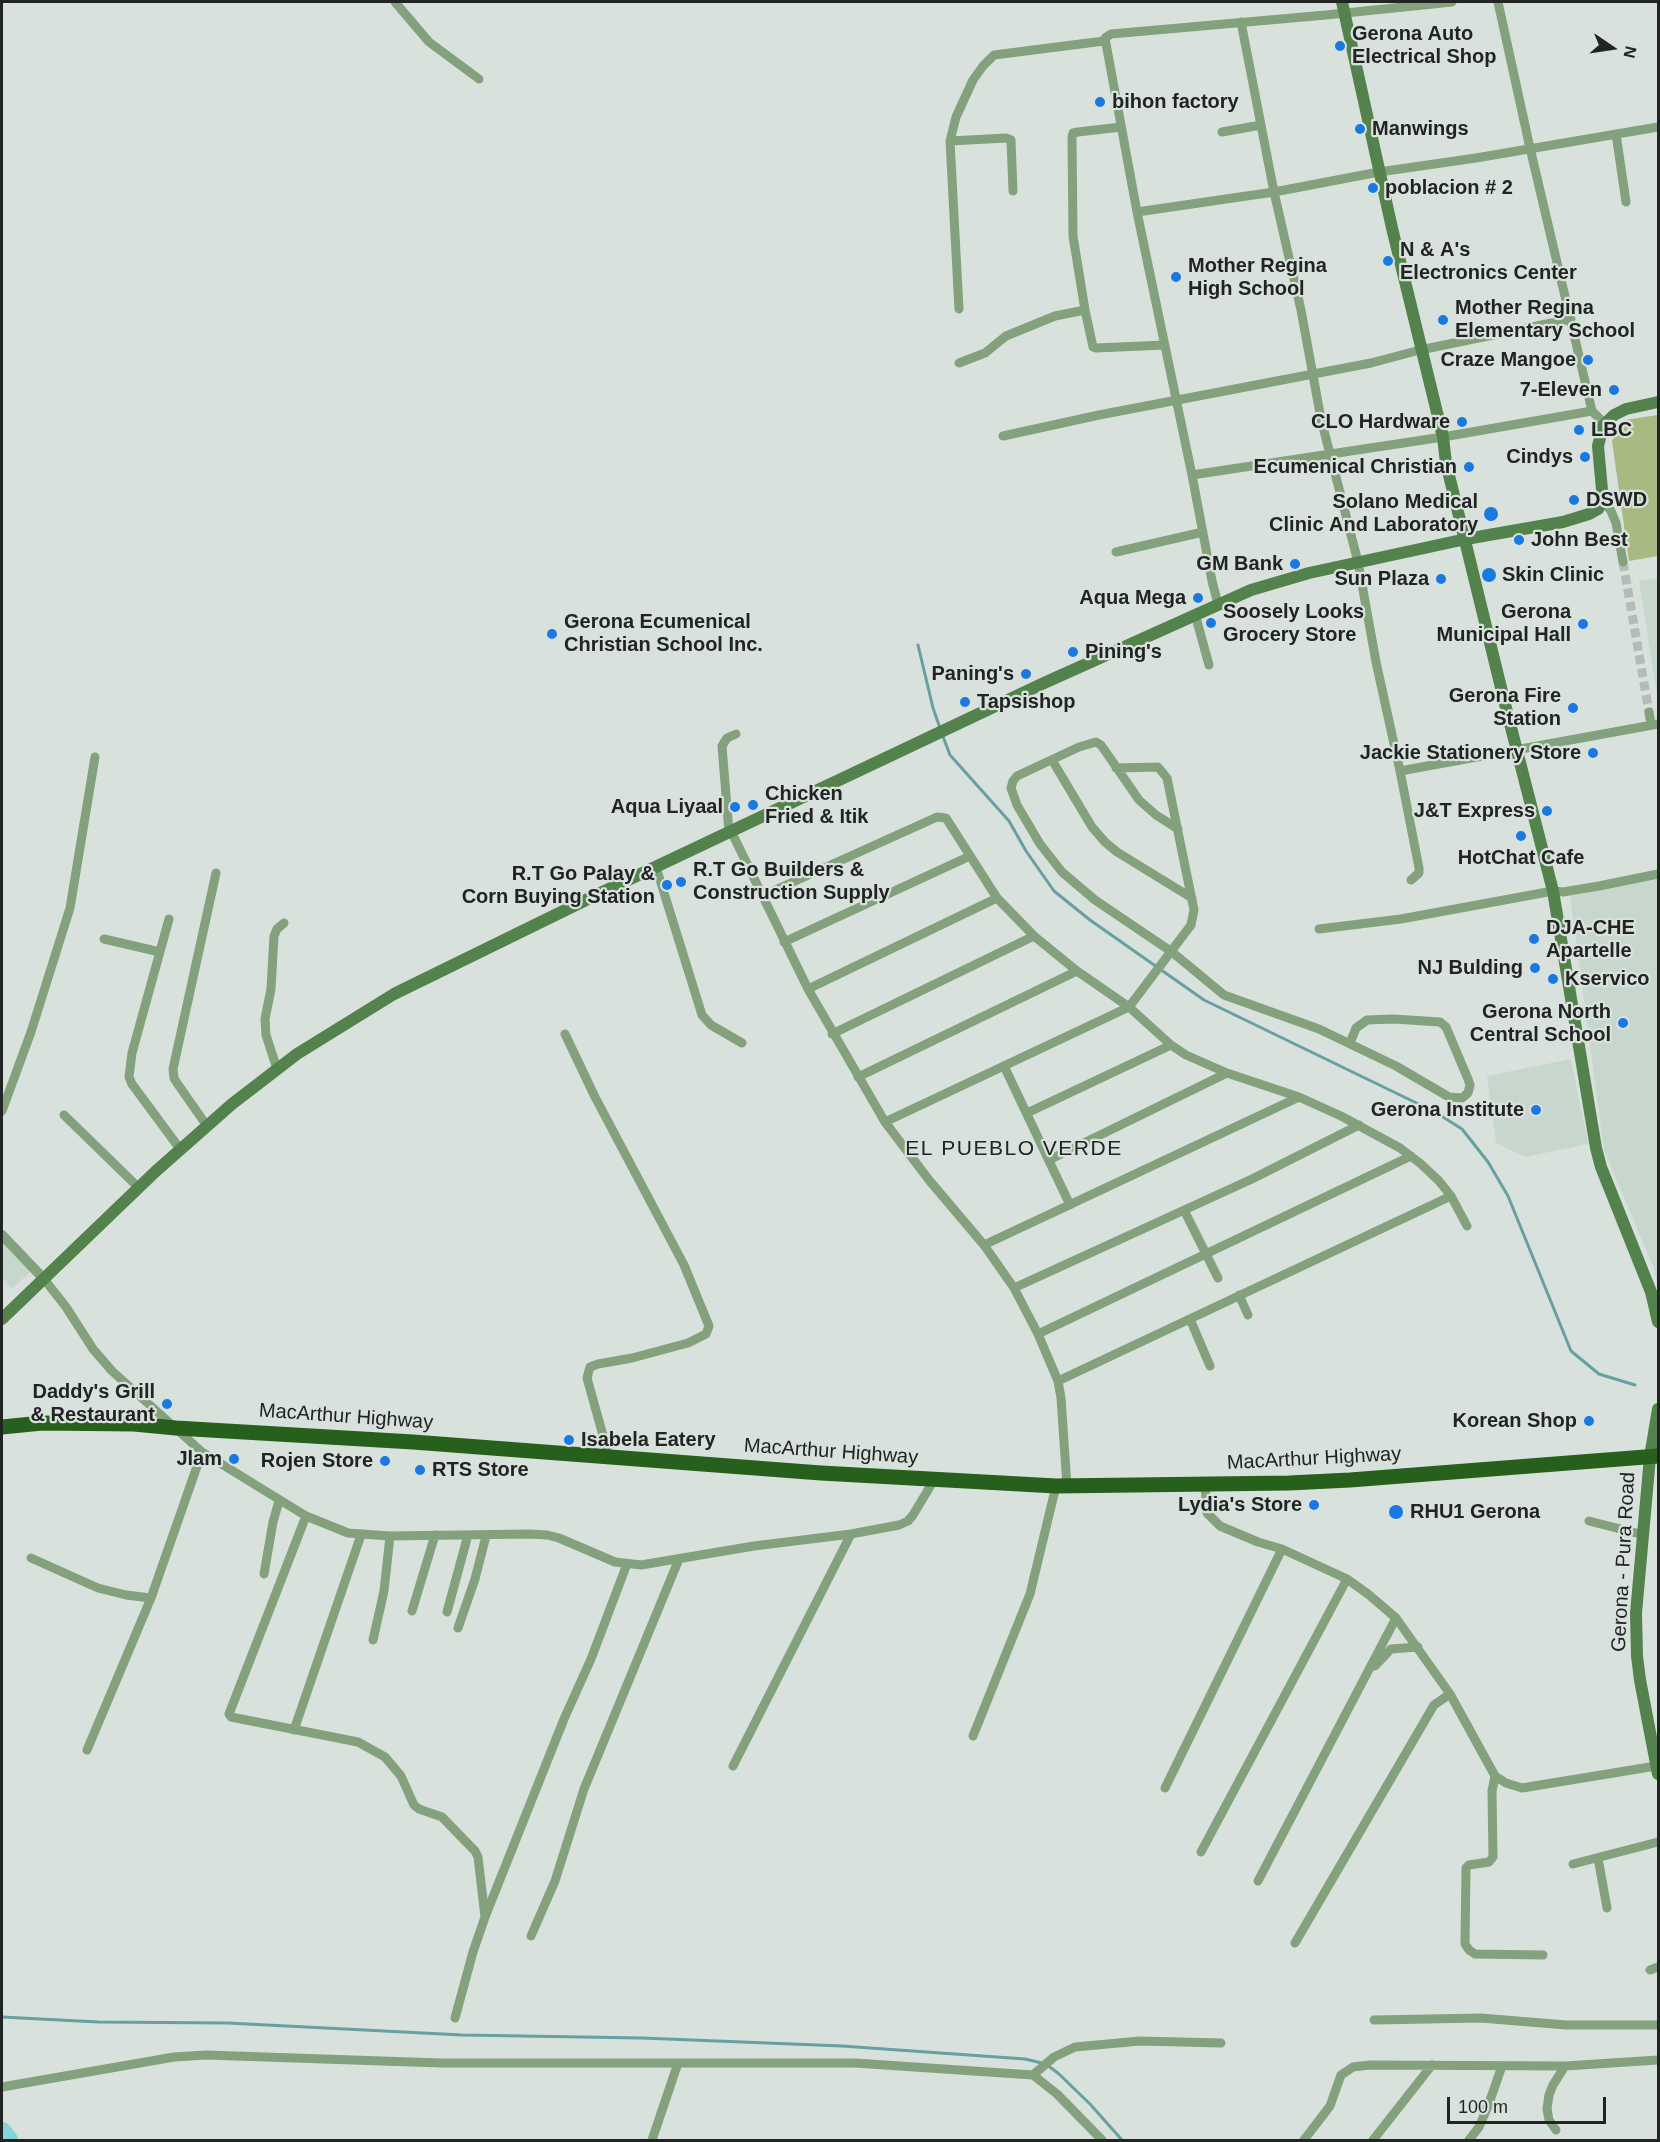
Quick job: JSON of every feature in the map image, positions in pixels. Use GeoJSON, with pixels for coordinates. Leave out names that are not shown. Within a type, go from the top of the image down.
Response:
{"type":"FeatureCollection","features":[{"type":"Feature","properties":{"kind":"highway","name":"MacArthur Highway"},"geometry":{"type":"LineString","coordinates":[[2,1427],[42,1423],[134,1424],[934,1480],[1062,1486],[1350,1480],[1654,1457]]}},
{"type":"Feature","properties":{"kind":"main road"},"geometry":{"type":"LineString","coordinates":[[1343,7],[1420,350],[1443,436],[1446,463],[1553,891],[1596,1148],[1601,1167],[1651,1292],[1659,1322]]}},
{"type":"Feature","properties":{"kind":"main road"},"geometry":{"type":"LineString","coordinates":[[2,1319],[207,1126],[277,1069],[356,1016],[417,981],[1044,683],[1218,604],[1276,581],[1466,539],[1580,517],[1596,511],[1603,501],[1598,446],[1605,424],[1614,415],[1626,409],[1659,402]]}},
{"type":"Feature","properties":{"kind":"main road","name":"Gerona - Pura Road"},"geometry":{"type":"LineString","coordinates":[[1657,1770],[1646,1720],[1637,1656],[1636,1613],[1659,1409]]}},
{"type":"Feature","properties":{"kind":"street"},"geometry":{"type":"LineString","coordinates":[[395,2],[429,42],[479,79]]}},
{"type":"Feature","properties":{"kind":"street"},"geometry":{"type":"LineString","coordinates":[[1218,604],[1104,41],[1107,35],[1111,34],[1241,22],[1343,7],[1452,2]]}},
{"type":"Feature","properties":{"kind":"street"},"geometry":{"type":"LineString","coordinates":[[1498,2],[1592,411],[1605,424]]}},
{"type":"Feature","properties":{"kind":"street"},"geometry":{"type":"LineString","coordinates":[[1241,22],[1329,453],[1358,562],[1376,662],[1400,771],[1419,868],[1419,873],[1412,880]]}},
{"type":"Feature","properties":{"kind":"street"},"geometry":{"type":"LineString","coordinates":[[959,309],[950,141],[956,117],[973,80],[982,66],[994,55],[1104,41]]}},
{"type":"Feature","properties":{"kind":"street"},"geometry":{"type":"LineString","coordinates":[[1222,132],[1261,125]]}},
{"type":"Feature","properties":{"kind":"street"},"geometry":{"type":"LineString","coordinates":[[1137,212],[1274,192],[1379,172],[1659,126]]}},
{"type":"Feature","properties":{"kind":"street"},"geometry":{"type":"LineString","coordinates":[[1121,127],[1078,132],[1073,133],[1071,137],[1073,236],[1085,310],[1093,347],[1165,345]]}},
{"type":"Feature","properties":{"kind":"street"},"geometry":{"type":"LineString","coordinates":[[1616,134],[1626,202]]}},
{"type":"Feature","properties":{"kind":"street"},"geometry":{"type":"LineString","coordinates":[[950,141],[1006,138],[1011,140],[1013,191]]}},
{"type":"Feature","properties":{"kind":"street"},"geometry":{"type":"LineString","coordinates":[[959,363],[986,353],[999,340],[1016,332],[1055,316],[1085,310]]}},
{"type":"Feature","properties":{"kind":"street"},"geometry":{"type":"LineString","coordinates":[[1003,436],[1313,374],[1571,319]]}},
{"type":"Feature","properties":{"kind":"street"},"geometry":{"type":"LineString","coordinates":[[1192,475],[1592,411]]}},
{"type":"Feature","properties":{"kind":"street"},"geometry":{"type":"LineString","coordinates":[[1603,501],[1611,511],[1616,523],[1623,562]]}},
{"type":"Feature","properties":{"kind":"street"},"geometry":{"type":"LineString","coordinates":[[1116,552],[1203,532]]}},
{"type":"Feature","properties":{"kind":"street"},"geometry":{"type":"LineString","coordinates":[[1196,614],[1209,665]]}},
{"type":"Feature","properties":{"kind":"street"},"geometry":{"type":"LineString","coordinates":[[1400,771],[1655,724],[1649,712]]}},
{"type":"Feature","properties":{"kind":"street"},"geometry":{"type":"LineString","coordinates":[[736,734],[727,738],[722,746],[730,832],[807,989],[885,1122],[928,1180],[984,1245],[1014,1288],[1038,1334],[1058,1381],[1062,1398],[1062,1486],[1030,1594],[973,1736]]}},
{"type":"Feature","properties":{"kind":"street"},"geometry":{"type":"LineString","coordinates":[[1178,829],[1156,815],[1139,800],[1101,745],[1096,742],[1090,742],[1017,776],[1011,788],[1017,805],[1040,844],[1062,872],[1083,891],[1228,998],[1303,1022],[1350,1042],[1449,1097],[1462,1098],[1468,1093],[1470,1085],[1461,1062],[1446,1027],[1440,1022],[1367,1020],[1358,1026],[1350,1042]]}},
{"type":"Feature","properties":{"kind":"street"},"geometry":{"type":"LineString","coordinates":[[2,1112],[35,1021],[70,908],[95,757]]}},
{"type":"Feature","properties":{"kind":"street"},"geometry":{"type":"LineString","coordinates":[[1052,760],[1092,827],[1105,842],[1117,852],[1192,898]]}},
{"type":"Feature","properties":{"kind":"street"},"geometry":{"type":"LineString","coordinates":[[885,1122],[1129,1007],[1193,921],[1192,898],[1167,778],[1163,771],[1153,766],[1116,768]]}},
{"type":"Feature","properties":{"kind":"street"},"geometry":{"type":"LineString","coordinates":[[762,896],[937,817],[946,818],[998,898],[1034,936],[1077,971],[1129,1007],[1171,1045],[1186,1055],[1227,1074],[1299,1097],[1359,1125],[1411,1156],[1430,1172],[1451,1196],[1467,1226]]}},
{"type":"Feature","properties":{"kind":"street"},"geometry":{"type":"LineString","coordinates":[[784,942],[970,856]]}},
{"type":"Feature","properties":{"kind":"street"},"geometry":{"type":"LineString","coordinates":[[656,867],[702,1015],[711,1025],[742,1043]]}},
{"type":"Feature","properties":{"kind":"street"},"geometry":{"type":"LineString","coordinates":[[207,1126],[174,1078],[173,1069],[216,873]]}},
{"type":"Feature","properties":{"kind":"street"},"geometry":{"type":"LineString","coordinates":[[1319,929],[1401,919],[1659,874]]}},
{"type":"Feature","properties":{"kind":"street"},"geometry":{"type":"LineString","coordinates":[[807,989],[998,898]]}},
{"type":"Feature","properties":{"kind":"street"},"geometry":{"type":"LineString","coordinates":[[169,919],[132,1053],[129,1077],[180,1149]]}},
{"type":"Feature","properties":{"kind":"street"},"geometry":{"type":"LineString","coordinates":[[277,1069],[266,1035],[265,1019],[271,989],[274,936],[277,929],[284,923]]}},
{"type":"Feature","properties":{"kind":"street"},"geometry":{"type":"LineString","coordinates":[[832,1034],[1034,936]]}},
{"type":"Feature","properties":{"kind":"street"},"geometry":{"type":"LineString","coordinates":[[104,939],[160,952]]}},
{"type":"Feature","properties":{"kind":"street"},"geometry":{"type":"LineString","coordinates":[[858,1077],[1077,971]]}},
{"type":"Feature","properties":{"kind":"street"},"geometry":{"type":"LineString","coordinates":[[565,1034],[595,1097],[680,1255],[709,1326],[706,1334],[688,1343],[590,1367],[587,1378],[609,1456]]}},
{"type":"Feature","properties":{"kind":"street"},"geometry":{"type":"LineString","coordinates":[[1027,1113],[1171,1045]]}},
{"type":"Feature","properties":{"kind":"street"},"geometry":{"type":"LineString","coordinates":[[1004,1066],[1070,1205]]}},
{"type":"Feature","properties":{"kind":"street"},"geometry":{"type":"LineString","coordinates":[[1049,1160],[1227,1074]]}},
{"type":"Feature","properties":{"kind":"street"},"geometry":{"type":"LineString","coordinates":[[984,1245],[1299,1097]]}},
{"type":"Feature","properties":{"kind":"street"},"geometry":{"type":"LineString","coordinates":[[64,1115],[139,1188]]}},
{"type":"Feature","properties":{"kind":"street"},"geometry":{"type":"LineString","coordinates":[[1014,1288],[1252,1179],[1359,1125]]}},
{"type":"Feature","properties":{"kind":"street"},"geometry":{"type":"LineString","coordinates":[[1038,1334],[1411,1156]]}},
{"type":"Feature","properties":{"kind":"street"},"geometry":{"type":"LineString","coordinates":[[1058,1381],[1451,1196]]}},
{"type":"Feature","properties":{"kind":"street"},"geometry":{"type":"LineString","coordinates":[[1184,1210],[1218,1278]]}},
{"type":"Feature","properties":{"kind":"street"},"geometry":{"type":"LineString","coordinates":[[2,1235],[44,1279],[66,1307],[93,1349],[112,1371],[202,1452],[279,1501],[339,1530],[361,1535],[390,1536],[547,1535],[565,1540],[615,1562],[641,1565],[899,1525],[908,1521],[934,1480]]}},
{"type":"Feature","properties":{"kind":"street"},"geometry":{"type":"LineString","coordinates":[[1239,1295],[1248,1315]]}},
{"type":"Feature","properties":{"kind":"street"},"geometry":{"type":"LineString","coordinates":[[1190,1319],[1210,1366]]}},
{"type":"Feature","properties":{"kind":"street"},"geometry":{"type":"LineString","coordinates":[[87,1750],[151,1598],[202,1452]]}},
{"type":"Feature","properties":{"kind":"street"},"geometry":{"type":"LineString","coordinates":[[1205,1484],[1207,1513],[1220,1526],[1282,1549],[1347,1579],[1396,1618],[1450,1694],[1495,1776],[1506,1783],[1522,1788],[1657,1770]]}},
{"type":"Feature","properties":{"kind":"street"},"geometry":{"type":"LineString","coordinates":[[264,1575],[279,1501]]}},
{"type":"Feature","properties":{"kind":"street"},"geometry":{"type":"LineString","coordinates":[[306,1516],[229,1714],[231,1717],[358,1742],[385,1757],[401,1776],[414,1804],[419,1809],[442,1817],[475,1851],[478,1857],[485,1917]]}},
{"type":"Feature","properties":{"kind":"street"},"geometry":{"type":"LineString","coordinates":[[1589,1521],[1644,1534]]}},
{"type":"Feature","properties":{"kind":"street"},"geometry":{"type":"LineString","coordinates":[[733,1766],[851,1534]]}},
{"type":"Feature","properties":{"kind":"street"},"geometry":{"type":"LineString","coordinates":[[294,1730],[361,1535]]}},
{"type":"Feature","properties":{"kind":"street"},"geometry":{"type":"LineString","coordinates":[[412,1611],[435,1535]]}},
{"type":"Feature","properties":{"kind":"street"},"geometry":{"type":"LineString","coordinates":[[447,1612],[468,1535]]}},
{"type":"Feature","properties":{"kind":"street"},"geometry":{"type":"LineString","coordinates":[[373,1640],[384,1591],[390,1536]]}},
{"type":"Feature","properties":{"kind":"street"},"geometry":{"type":"LineString","coordinates":[[458,1628],[475,1579],[486,1536]]}},
{"type":"Feature","properties":{"kind":"street"},"geometry":{"type":"LineString","coordinates":[[1165,1788],[1282,1549]]}},
{"type":"Feature","properties":{"kind":"street"},"geometry":{"type":"LineString","coordinates":[[31,1558],[98,1588],[151,1598]]}},
{"type":"Feature","properties":{"kind":"street"},"geometry":{"type":"LineString","coordinates":[[531,1936],[555,1881],[584,1789],[679,1559]]}},
{"type":"Feature","properties":{"kind":"street"},"geometry":{"type":"LineString","coordinates":[[455,2018],[472,1952],[485,1917],[564,1719],[595,1649],[627,1564]]}},
{"type":"Feature","properties":{"kind":"street"},"geometry":{"type":"LineString","coordinates":[[1202,1852],[1347,1579]]}},
{"type":"Feature","properties":{"kind":"street"},"geometry":{"type":"LineString","coordinates":[[1258,1881],[1396,1618]]}},
{"type":"Feature","properties":{"kind":"street"},"geometry":{"type":"LineString","coordinates":[[1368,1673],[1390,1648],[1418,1647]]}},
{"type":"Feature","properties":{"kind":"street"},"geometry":{"type":"LineString","coordinates":[[1295,1943],[1434,1705],[1450,1694]]}},
{"type":"Feature","properties":{"kind":"street"},"geometry":{"type":"LineString","coordinates":[[1495,1776],[1492,1791],[1493,1857],[1490,1862],[1469,1865],[1467,1868],[1466,1944],[1475,1954],[1543,1955]]}},
{"type":"Feature","properties":{"kind":"street"},"geometry":{"type":"LineString","coordinates":[[1573,1864],[1659,1842]]}},
{"type":"Feature","properties":{"kind":"street"},"geometry":{"type":"LineString","coordinates":[[1598,1858],[1607,1908]]}},
{"type":"Feature","properties":{"kind":"street"},"geometry":{"type":"LineString","coordinates":[[1374,2020],[1481,2018],[1566,2025],[1659,2025]]}},
{"type":"Feature","properties":{"kind":"street"},"geometry":{"type":"LineString","coordinates":[[1033,2075],[1054,2057],[1075,2046],[1140,2041],[1221,2043]]}},
{"type":"Feature","properties":{"kind":"street"},"geometry":{"type":"LineString","coordinates":[[2,2087],[174,2057],[206,2055],[429,2063],[855,2063],[1033,2075],[1058,2094],[1102,2140]]}},
{"type":"Feature","properties":{"kind":"street"},"geometry":{"type":"LineString","coordinates":[[1304,2140],[1329,2106],[1337,2083],[1346,2070],[1353,2067],[1370,2065],[1565,2066],[1659,2060]]}},
{"type":"Feature","properties":{"kind":"street"},"geometry":{"type":"LineString","coordinates":[[652,2140],[678,2063]]}},
{"type":"Feature","properties":{"kind":"street"},"geometry":{"type":"LineString","coordinates":[[1373,2140],[1432,2065]]}},
{"type":"Feature","properties":{"kind":"street"},"geometry":{"type":"LineString","coordinates":[[1469,2140],[1479,2127],[1502,2066]]}},
{"type":"Feature","properties":{"kind":"street"},"geometry":{"type":"LineString","coordinates":[[1556,2130],[1549,2120],[1547,2109],[1553,2085],[1565,2066]]}},
{"type":"Feature","properties":{"kind":"shaded area"},"geometry":{"type":"Polygon","coordinates":[[[1658,578],[1658,702],[1639,581],[1658,578]]]}},
{"type":"Feature","properties":{"kind":"shaded area","name":"Gerona North Central School"},"geometry":{"type":"Polygon","coordinates":[[[1658,878],[1658,1286],[1654,1269],[1604,1150],[1570,896],[1658,878]]]}},
{"type":"Feature","properties":{"kind":"shaded area","name":"Gerona Institute"},"geometry":{"type":"Polygon","coordinates":[[[1571,1059],[1588,1144],[1525,1157],[1496,1143],[1487,1076],[1571,1059]]]}},
{"type":"Feature","properties":{"kind":"shaded area"},"geometry":{"type":"Polygon","coordinates":[[[2,1242],[30,1272],[12,1289],[2,1278],[2,1242]]]}},
{"type":"Feature","properties":{"kind":"green space"},"geometry":{"type":"Polygon","coordinates":[[[1658,415],[1658,556],[1629,561],[1612,441],[1625,420],[1658,415]]]}},
{"type":"Feature","properties":{"kind":"waterway"},"geometry":{"type":"LineString","coordinates":[[918,645],[940,728]]}},
{"type":"Feature","properties":{"kind":"waterway"},"geometry":{"type":"LineString","coordinates":[[942,734],[950,755],[1009,821],[1026,851],[1054,891],[1090,920],[1204,1000],[1435,1112],[1462,1129],[1488,1162],[1508,1196],[1571,1351],[1599,1374],[1635,1385]]}},
{"type":"Feature","properties":{"kind":"waterway"},"geometry":{"type":"LineString","coordinates":[[2,2017],[98,2022],[228,2023],[462,2035],[642,2038],[842,2046],[1025,2059],[1046,2064],[1059,2074],[1122,2140]]}},
{"type":"Feature","properties":{"kind":"waterway"},"geometry":{"type":"LineString","coordinates":[[2,2132],[8,2140]]}},
{"type":"Feature","properties":{"kind":"tunnel"},"geometry":{"type":"LineString","coordinates":[[1623,562],[1649,712]]}},
{"type":"Feature","properties":{"kind":"place","name":"Gerona Auto Electrical Shop"},"geometry":{"type":"Point","coordinates":[1340,46]}},
{"type":"Feature","properties":{"kind":"place","name":"bihon factory"},"geometry":{"type":"Point","coordinates":[1100,102]}},
{"type":"Feature","properties":{"kind":"place","name":"Manwings"},"geometry":{"type":"Point","coordinates":[1360,129]}},
{"type":"Feature","properties":{"kind":"place","name":"poblacion # 2"},"geometry":{"type":"Point","coordinates":[1373,188]}},
{"type":"Feature","properties":{"kind":"place","name":"N & A's Electronics Center"},"geometry":{"type":"Point","coordinates":[1388,261]}},
{"type":"Feature","properties":{"kind":"place","name":"Mother Regina High School"},"geometry":{"type":"Point","coordinates":[1176,277]}},
{"type":"Feature","properties":{"kind":"place","name":"Mother Regina Elementary School"},"geometry":{"type":"Point","coordinates":[1443,320]}},
{"type":"Feature","properties":{"kind":"place","name":"Craze Mangoe"},"geometry":{"type":"Point","coordinates":[1588,360]}},
{"type":"Feature","properties":{"kind":"place","name":"7-Eleven"},"geometry":{"type":"Point","coordinates":[1614,390]}},
{"type":"Feature","properties":{"kind":"place","name":"CLO Hardware"},"geometry":{"type":"Point","coordinates":[1462,422]}},
{"type":"Feature","properties":{"kind":"place","name":"LBC"},"geometry":{"type":"Point","coordinates":[1579,430]}},
{"type":"Feature","properties":{"kind":"place","name":"Cindys"},"geometry":{"type":"Point","coordinates":[1585,457]}},
{"type":"Feature","properties":{"kind":"place","name":"Ecumenical Christian"},"geometry":{"type":"Point","coordinates":[1469,467]}},
{"type":"Feature","properties":{"kind":"place","name":"DSWD"},"geometry":{"type":"Point","coordinates":[1574,500]}},
{"type":"Feature","properties":{"kind":"place","name":"Solano Medical Clinic And Laboratory"},"geometry":{"type":"Point","coordinates":[1491,514]}},
{"type":"Feature","properties":{"kind":"place","name":"John Best"},"geometry":{"type":"Point","coordinates":[1519,540]}},
{"type":"Feature","properties":{"kind":"place","name":"GM Bank"},"geometry":{"type":"Point","coordinates":[1295,564]}},
{"type":"Feature","properties":{"kind":"place","name":"Skin Clinic"},"geometry":{"type":"Point","coordinates":[1489,575]}},
{"type":"Feature","properties":{"kind":"place","name":"Sun Plaza"},"geometry":{"type":"Point","coordinates":[1441,579]}},
{"type":"Feature","properties":{"kind":"place","name":"Aqua Mega"},"geometry":{"type":"Point","coordinates":[1198,598]}},
{"type":"Feature","properties":{"kind":"place","name":"Soosely Looks Grocery Store"},"geometry":{"type":"Point","coordinates":[1211,623]}},
{"type":"Feature","properties":{"kind":"place","name":"Gerona Municipal Hall"},"geometry":{"type":"Point","coordinates":[1583,624]}},
{"type":"Feature","properties":{"kind":"place","name":"Gerona Ecumenical Christian School Inc."},"geometry":{"type":"Point","coordinates":[552,634]}},
{"type":"Feature","properties":{"kind":"place","name":"Pining's"},"geometry":{"type":"Point","coordinates":[1073,652]}},
{"type":"Feature","properties":{"kind":"place","name":"Paning's"},"geometry":{"type":"Point","coordinates":[1026,674]}},
{"type":"Feature","properties":{"kind":"place","name":"Tapsishop"},"geometry":{"type":"Point","coordinates":[965,702]}},
{"type":"Feature","properties":{"kind":"place","name":"Gerona Fire Station"},"geometry":{"type":"Point","coordinates":[1573,708]}},
{"type":"Feature","properties":{"kind":"place","name":"Jackie Stationery Store"},"geometry":{"type":"Point","coordinates":[1593,753]}},
{"type":"Feature","properties":{"kind":"place","name":"Chicken Fried & Itik"},"geometry":{"type":"Point","coordinates":[753,805]}},
{"type":"Feature","properties":{"kind":"place","name":"Aqua Liyaal"},"geometry":{"type":"Point","coordinates":[735,807]}},
{"type":"Feature","properties":{"kind":"place","name":"J&T Express"},"geometry":{"type":"Point","coordinates":[1547,811]}},
{"type":"Feature","properties":{"kind":"place","name":"HotChat Cafe"},"geometry":{"type":"Point","coordinates":[1521,836]}},
{"type":"Feature","properties":{"kind":"place","name":"R.T Go Builders & Construction Supply"},"geometry":{"type":"Point","coordinates":[681,882]}},
{"type":"Feature","properties":{"kind":"place","name":"R.T Go Palay & Corn Buying Station"},"geometry":{"type":"Point","coordinates":[667,885]}},
{"type":"Feature","properties":{"kind":"place","name":"DJA-CHE Apartelle"},"geometry":{"type":"Point","coordinates":[1534,939]}},
{"type":"Feature","properties":{"kind":"place","name":"NJ Bulding"},"geometry":{"type":"Point","coordinates":[1535,968]}},
{"type":"Feature","properties":{"kind":"place","name":"Kservico"},"geometry":{"type":"Point","coordinates":[1553,979]}},
{"type":"Feature","properties":{"kind":"place","name":"Gerona North Central School"},"geometry":{"type":"Point","coordinates":[1623,1023]}},
{"type":"Feature","properties":{"kind":"place","name":"Gerona Institute"},"geometry":{"type":"Point","coordinates":[1536,1110]}},
{"type":"Feature","properties":{"kind":"place","name":"Daddy's Grill & Restaurant"},"geometry":{"type":"Point","coordinates":[167,1404]}},
{"type":"Feature","properties":{"kind":"place","name":"Korean Shop"},"geometry":{"type":"Point","coordinates":[1589,1421]}},
{"type":"Feature","properties":{"kind":"place","name":"Isabela Eatery"},"geometry":{"type":"Point","coordinates":[569,1440]}},
{"type":"Feature","properties":{"kind":"place","name":"Jlam"},"geometry":{"type":"Point","coordinates":[234,1459]}},
{"type":"Feature","properties":{"kind":"place","name":"Rojen Store"},"geometry":{"type":"Point","coordinates":[385,1461]}},
{"type":"Feature","properties":{"kind":"place","name":"RTS Store"},"geometry":{"type":"Point","coordinates":[420,1470]}},
{"type":"Feature","properties":{"kind":"place","name":"Lydia's Store"},"geometry":{"type":"Point","coordinates":[1314,1505]}},
{"type":"Feature","properties":{"kind":"place","name":"RHU1 Gerona"},"geometry":{"type":"Point","coordinates":[1396,1512]}},
{"type":"Feature","properties":{"kind":"district","name":"EL PUEBLO VERDE"},"geometry":{"type":"Point","coordinates":[1014,1149]}}]}
